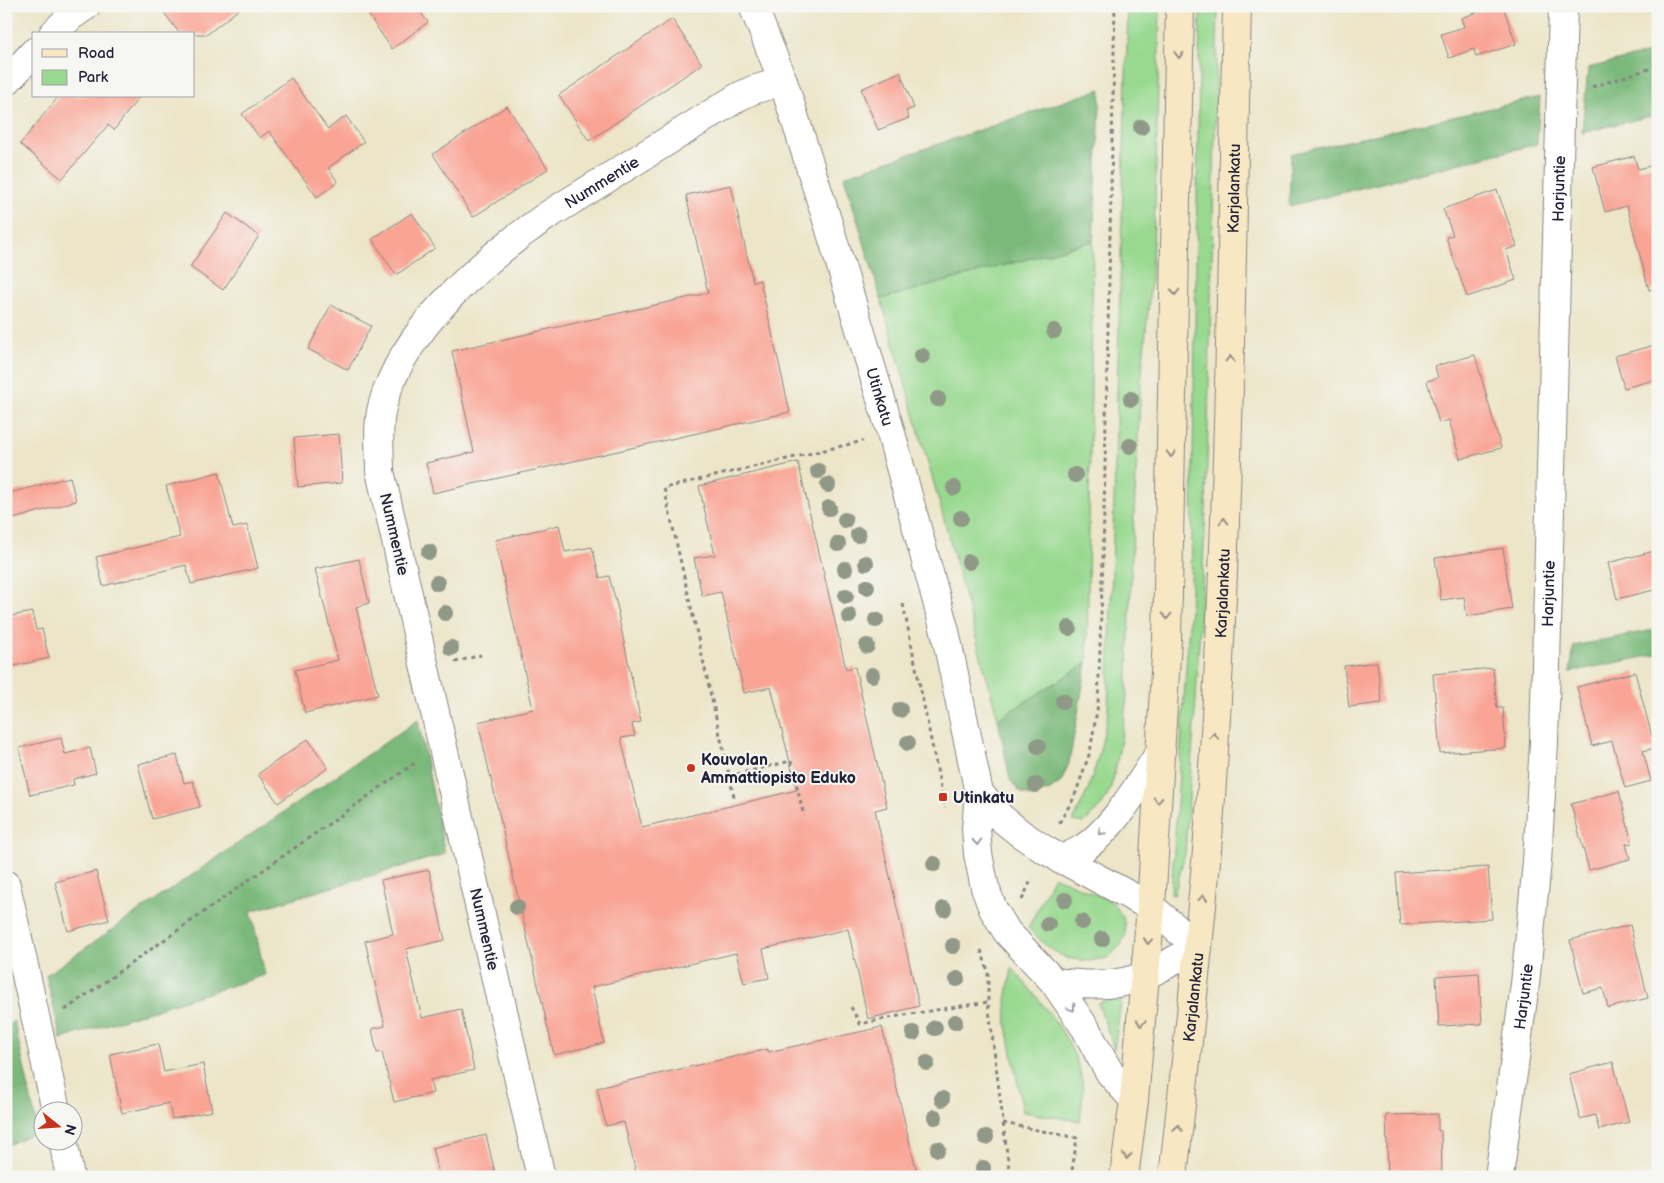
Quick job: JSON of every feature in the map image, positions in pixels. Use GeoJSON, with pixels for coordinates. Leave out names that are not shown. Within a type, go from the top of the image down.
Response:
{"type":"FeatureCollection","features":[{"type":"Feature","properties":{"kind":"main road"},"geometry":{"type":"LineString","coordinates":[[1124,1177],[1134,1100],[1151,907],[1167,639],[1180,6]]}},
{"type":"Feature","properties":{"kind":"main road","name":"Karjalankatu"},"geometry":{"type":"LineString","coordinates":[[1173,1177],[1198,947],[1209,824],[1219,652],[1228,412],[1237,6]]}},
{"type":"Feature","properties":{"kind":"street"},"geometry":{"type":"LineString","coordinates":[[55,32],[70,17],[86,6]]}},
{"type":"Feature","properties":{"kind":"street","name":"Utinkatu"},"geometry":{"type":"LineString","coordinates":[[753,6],[783,81],[828,222],[889,426],[945,631],[979,793],[976,829],[978,854],[988,895],[993,909],[1007,932],[1054,982],[1086,1029],[1110,1073],[1134,1100]]}},
{"type":"Feature","properties":{"kind":"street","name":"Harjuntie"},"geometry":{"type":"LineString","coordinates":[[1499,1177],[1525,984],[1537,862],[1544,742],[1563,6]]}},
{"type":"Feature","properties":{"kind":"street"},"geometry":{"type":"LineString","coordinates":[[6,82],[32,54]]}},
{"type":"Feature","properties":{"kind":"street","name":"Nummentie"},"geometry":{"type":"LineString","coordinates":[[541,1177],[380,471],[379,429],[382,407],[407,350],[426,323],[446,300],[478,269],[519,234],[740,96],[783,81]]}},
{"type":"Feature","properties":{"kind":"street"},"geometry":{"type":"LineString","coordinates":[[1061,860],[1084,848],[1107,827],[1124,807],[1161,751]]}},
{"type":"Feature","properties":{"kind":"street"},"geometry":{"type":"LineString","coordinates":[[979,793],[1000,817],[1045,850],[1151,907],[1198,947],[1145,974],[1118,983],[1086,985],[1054,982]]}},
{"type":"Feature","properties":{"kind":"street"},"geometry":{"type":"LineString","coordinates":[[6,885],[54,1100]]}},
{"type":"Feature","properties":{"kind":"street"},"geometry":{"type":"LineString","coordinates":[[65,1150],[70,1177]]}},
{"type":"Feature","properties":{"kind":"path"},"geometry":{"type":"LineString","coordinates":[[1057,826],[1074,798],[1090,752],[1098,704],[1115,6]]}},
{"type":"Feature","properties":{"kind":"path"},"geometry":{"type":"LineString","coordinates":[[1561,96],[1658,66]]}},
{"type":"Feature","properties":{"kind":"path"},"geometry":{"type":"LineString","coordinates":[[734,797],[664,488],[863,441],[861,432]]}},
{"type":"Feature","properties":{"kind":"path"},"geometry":{"type":"LineString","coordinates":[[902,595],[947,815]]}},
{"type":"Feature","properties":{"kind":"path"},"geometry":{"type":"LineString","coordinates":[[38,1029],[442,744]]}},
{"type":"Feature","properties":{"kind":"path"},"geometry":{"type":"LineString","coordinates":[[729,776],[790,762],[804,816]]}},
{"type":"Feature","properties":{"kind":"path"},"geometry":{"type":"LineString","coordinates":[[1018,908],[1033,877]]}},
{"type":"Feature","properties":{"kind":"path"},"geometry":{"type":"LineString","coordinates":[[980,947],[988,971],[988,1002],[1010,1177]]}},
{"type":"Feature","properties":{"kind":"path"},"geometry":{"type":"LineString","coordinates":[[850,1007],[860,1024],[988,1002]]}},
{"type":"Feature","properties":{"kind":"path"},"geometry":{"type":"LineString","coordinates":[[1003,1123],[1076,1138],[1071,1177]]}},
{"type":"Feature","properties":{"kind":"green space"},"geometry":{"type":"Polygon","coordinates":[[[1128,6],[1160,6],[1155,206],[1151,280],[1141,381],[1127,696],[1121,740],[1110,790],[1102,805],[1084,823],[1073,821],[1088,790],[1099,755],[1108,713],[1128,6]]]}},
{"type":"Feature","properties":{"kind":"green space"},"geometry":{"type":"Polygon","coordinates":[[[1200,6],[1218,6],[1206,508],[1196,698],[1185,854],[1174,895],[1171,894],[1191,594],[1200,6]]]}},
{"type":"Feature","properties":{"kind":"green space"},"geometry":{"type":"Polygon","coordinates":[[[1658,51],[1658,114],[1582,133],[1588,68],[1658,51]]]}},
{"type":"Feature","properties":{"kind":"green space"},"geometry":{"type":"Polygon","coordinates":[[[1101,89],[1093,241],[881,299],[844,176],[1101,89]]]}},
{"type":"Feature","properties":{"kind":"green space"},"geometry":{"type":"Polygon","coordinates":[[[1540,97],[1537,144],[1289,206],[1291,154],[1540,97]]]}},
{"type":"Feature","properties":{"kind":"green space"},"geometry":{"type":"Polygon","coordinates":[[[1093,241],[1087,663],[998,719],[940,505],[881,299],[1093,241]]]}},
{"type":"Feature","properties":{"kind":"green space"},"geometry":{"type":"Polygon","coordinates":[[[1658,629],[1658,654],[1570,672],[1574,646],[1658,629]]]}},
{"type":"Feature","properties":{"kind":"green space"},"geometry":{"type":"Polygon","coordinates":[[[1087,663],[1069,763],[1061,782],[1050,790],[1030,796],[1020,792],[1010,780],[998,719],[1087,663]]]}},
{"type":"Feature","properties":{"kind":"green space"},"geometry":{"type":"Polygon","coordinates":[[[418,720],[445,854],[251,911],[265,975],[61,1039],[46,975],[418,720]]]}},
{"type":"Feature","properties":{"kind":"green space"},"geometry":{"type":"Polygon","coordinates":[[[1054,876],[1112,902],[1123,917],[1125,936],[1120,946],[1107,958],[1089,961],[1066,958],[1046,946],[1028,928],[1054,876]]]}},
{"type":"Feature","properties":{"kind":"green space"},"geometry":{"type":"Polygon","coordinates":[[[1012,968],[1055,1021],[1072,1051],[1083,1087],[1080,1121],[1023,1112],[1007,1026],[1006,1000],[1012,968]]]}},
{"type":"Feature","properties":{"kind":"green space"},"geometry":{"type":"Polygon","coordinates":[[[1122,997],[1114,1049],[1098,1003],[1122,997]]]}},
{"type":"Feature","properties":{"kind":"green space"},"geometry":{"type":"Polygon","coordinates":[[[14,1021],[32,1104],[32,1134],[6,1146],[6,1027],[14,1021]]]}},
{"type":"Feature","properties":{"kind":"building"},"geometry":{"type":"Polygon","coordinates":[[[159,6],[243,6],[205,36],[204,34],[195,34],[195,32],[178,32],[159,6]]]}},
{"type":"Feature","properties":{"kind":"building"},"geometry":{"type":"Polygon","coordinates":[[[362,6],[416,6],[428,22],[392,49],[362,6]]]}},
{"type":"Feature","properties":{"kind":"building"},"geometry":{"type":"Polygon","coordinates":[[[1495,6],[1503,6],[1516,44],[1476,57],[1474,49],[1449,58],[1441,34],[1464,27],[1461,18],[1495,6]]]}},
{"type":"Feature","properties":{"kind":"building"},"geometry":{"type":"Polygon","coordinates":[[[672,19],[702,64],[589,141],[559,95],[672,19]]]}},
{"type":"Feature","properties":{"kind":"building"},"geometry":{"type":"Polygon","coordinates":[[[900,72],[914,108],[906,111],[909,118],[878,130],[861,89],[900,72]]]}},
{"type":"Feature","properties":{"kind":"building"},"geometry":{"type":"Polygon","coordinates":[[[291,78],[328,129],[346,116],[364,142],[328,168],[338,182],[317,197],[269,131],[260,138],[242,114],[291,78]]]}},
{"type":"Feature","properties":{"kind":"building"},"geometry":{"type":"Polygon","coordinates":[[[57,98],[138,98],[114,130],[108,125],[62,179],[20,144],[57,98]]]}},
{"type":"Feature","properties":{"kind":"building"},"geometry":{"type":"Polygon","coordinates":[[[507,106],[548,169],[473,217],[433,154],[507,106]]]}},
{"type":"Feature","properties":{"kind":"building"},"geometry":{"type":"Polygon","coordinates":[[[1634,156],[1638,169],[1658,164],[1658,289],[1649,290],[1627,206],[1605,212],[1593,167],[1634,156]]]}},
{"type":"Feature","properties":{"kind":"building"},"geometry":{"type":"Polygon","coordinates":[[[731,185],[753,282],[760,280],[790,412],[433,493],[426,463],[474,452],[452,351],[708,293],[686,195],[731,185]]]}},
{"type":"Feature","properties":{"kind":"building"},"geometry":{"type":"Polygon","coordinates":[[[1497,190],[1517,246],[1506,250],[1516,280],[1467,297],[1446,237],[1453,235],[1443,209],[1497,190]]]}},
{"type":"Feature","properties":{"kind":"building"},"geometry":{"type":"Polygon","coordinates":[[[227,213],[259,236],[223,290],[190,267],[227,213]]]}},
{"type":"Feature","properties":{"kind":"building"},"geometry":{"type":"Polygon","coordinates":[[[412,213],[435,248],[396,275],[372,239],[412,213]]]}},
{"type":"Feature","properties":{"kind":"building"},"geometry":{"type":"Polygon","coordinates":[[[331,305],[371,326],[348,370],[308,349],[331,305]]]}},
{"type":"Feature","properties":{"kind":"building"},"geometry":{"type":"Polygon","coordinates":[[[1658,344],[1658,379],[1624,388],[1615,356],[1658,344]]]}},
{"type":"Feature","properties":{"kind":"building"},"geometry":{"type":"Polygon","coordinates":[[[1475,355],[1501,448],[1460,459],[1449,420],[1439,423],[1427,381],[1438,378],[1435,366],[1475,355]]]}},
{"type":"Feature","properties":{"kind":"building"},"geometry":{"type":"Polygon","coordinates":[[[339,434],[342,483],[298,487],[294,438],[339,434]]]}},
{"type":"Feature","properties":{"kind":"building"},"geometry":{"type":"Polygon","coordinates":[[[798,462],[846,669],[855,667],[887,807],[875,810],[919,1006],[868,1019],[848,929],[763,949],[769,978],[744,983],[736,953],[592,987],[604,1043],[554,1055],[478,722],[533,709],[495,540],[559,525],[565,552],[592,547],[600,578],[609,576],[619,613],[641,722],[632,724],[635,736],[621,738],[642,827],[797,790],[771,687],[744,693],[721,592],[702,596],[694,558],[715,555],[699,486],[798,462]]]}},
{"type":"Feature","properties":{"kind":"building"},"geometry":{"type":"Polygon","coordinates":[[[219,472],[233,528],[247,525],[258,568],[191,584],[186,565],[103,586],[96,557],[180,537],[166,486],[219,472]]]}},
{"type":"Feature","properties":{"kind":"building"},"geometry":{"type":"Polygon","coordinates":[[[70,477],[76,501],[6,521],[6,494],[70,477]]]}},
{"type":"Feature","properties":{"kind":"building"},"geometry":{"type":"Polygon","coordinates":[[[1503,548],[1512,609],[1467,616],[1464,597],[1441,600],[1435,558],[1503,548]]]}},
{"type":"Feature","properties":{"kind":"building"},"geometry":{"type":"Polygon","coordinates":[[[1658,550],[1658,589],[1617,599],[1608,563],[1658,550]]]}},
{"type":"Feature","properties":{"kind":"building"},"geometry":{"type":"Polygon","coordinates":[[[359,559],[369,603],[356,607],[378,695],[305,713],[295,670],[338,660],[315,569],[359,559]]]}},
{"type":"Feature","properties":{"kind":"building"},"geometry":{"type":"Polygon","coordinates":[[[32,612],[36,630],[42,629],[49,658],[6,668],[6,617],[32,612]]]}},
{"type":"Feature","properties":{"kind":"building"},"geometry":{"type":"Polygon","coordinates":[[[1377,662],[1382,703],[1349,707],[1344,666],[1377,662]]]}},
{"type":"Feature","properties":{"kind":"building"},"geometry":{"type":"Polygon","coordinates":[[[1493,668],[1497,708],[1503,708],[1506,748],[1440,753],[1433,674],[1493,668]]]}},
{"type":"Feature","properties":{"kind":"building"},"geometry":{"type":"Polygon","coordinates":[[[1635,672],[1655,748],[1643,751],[1651,781],[1625,788],[1612,741],[1592,746],[1577,687],[1635,672]]]}},
{"type":"Feature","properties":{"kind":"building"},"geometry":{"type":"Polygon","coordinates":[[[61,738],[65,754],[90,748],[96,773],[73,779],[74,785],[30,795],[19,748],[61,738]]]}},
{"type":"Feature","properties":{"kind":"building"},"geometry":{"type":"Polygon","coordinates":[[[308,739],[328,768],[278,803],[258,774],[308,739]]]}},
{"type":"Feature","properties":{"kind":"building"},"geometry":{"type":"Polygon","coordinates":[[[177,755],[184,783],[193,781],[200,807],[152,819],[138,764],[177,755]]]}},
{"type":"Feature","properties":{"kind":"building"},"geometry":{"type":"Polygon","coordinates":[[[1619,791],[1632,843],[1626,844],[1630,859],[1589,870],[1571,804],[1619,791]]]}},
{"type":"Feature","properties":{"kind":"building"},"geometry":{"type":"Polygon","coordinates":[[[1488,867],[1492,919],[1400,925],[1396,873],[1488,867]]]}},
{"type":"Feature","properties":{"kind":"building"},"geometry":{"type":"Polygon","coordinates":[[[429,870],[445,940],[406,949],[422,1018],[461,1009],[474,1070],[430,1080],[433,1093],[394,1102],[382,1052],[377,1053],[372,1029],[385,1026],[365,941],[393,934],[381,880],[429,870]]]}},
{"type":"Feature","properties":{"kind":"building"},"geometry":{"type":"Polygon","coordinates":[[[96,871],[109,920],[68,931],[55,882],[96,871]]]}},
{"type":"Feature","properties":{"kind":"building"},"geometry":{"type":"Polygon","coordinates":[[[1630,925],[1648,998],[1608,1008],[1603,988],[1583,993],[1570,940],[1630,925]]]}},
{"type":"Feature","properties":{"kind":"building"},"geometry":{"type":"Polygon","coordinates":[[[1479,973],[1482,1024],[1439,1026],[1436,976],[1479,973]]]}},
{"type":"Feature","properties":{"kind":"building"},"geometry":{"type":"Polygon","coordinates":[[[882,1027],[918,1177],[637,1177],[624,1122],[606,1126],[597,1088],[768,1049],[768,1052],[882,1027]]]}},
{"type":"Feature","properties":{"kind":"building"},"geometry":{"type":"Polygon","coordinates":[[[158,1044],[164,1072],[203,1064],[212,1111],[172,1119],[169,1103],[122,1113],[110,1054],[158,1044]]]}},
{"type":"Feature","properties":{"kind":"building"},"geometry":{"type":"Polygon","coordinates":[[[1613,1062],[1629,1122],[1599,1130],[1595,1115],[1580,1119],[1569,1074],[1613,1062]]]}},
{"type":"Feature","properties":{"kind":"building"},"geometry":{"type":"Polygon","coordinates":[[[1438,1114],[1438,1131],[1441,1131],[1442,1177],[1388,1177],[1386,1115],[1438,1114]]]}},
{"type":"Feature","properties":{"kind":"building"},"geometry":{"type":"Polygon","coordinates":[[[486,1135],[496,1177],[439,1177],[432,1148],[486,1135]]]}},
{"type":"Feature","properties":{"kind":"place","name":"Kouvolan Ammattiopisto Eduko"},"geometry":{"type":"Point","coordinates":[691,768]}},
{"type":"Feature","properties":{"kind":"place","name":"Utinkatu"},"geometry":{"type":"Point","coordinates":[943,797]}}]}
